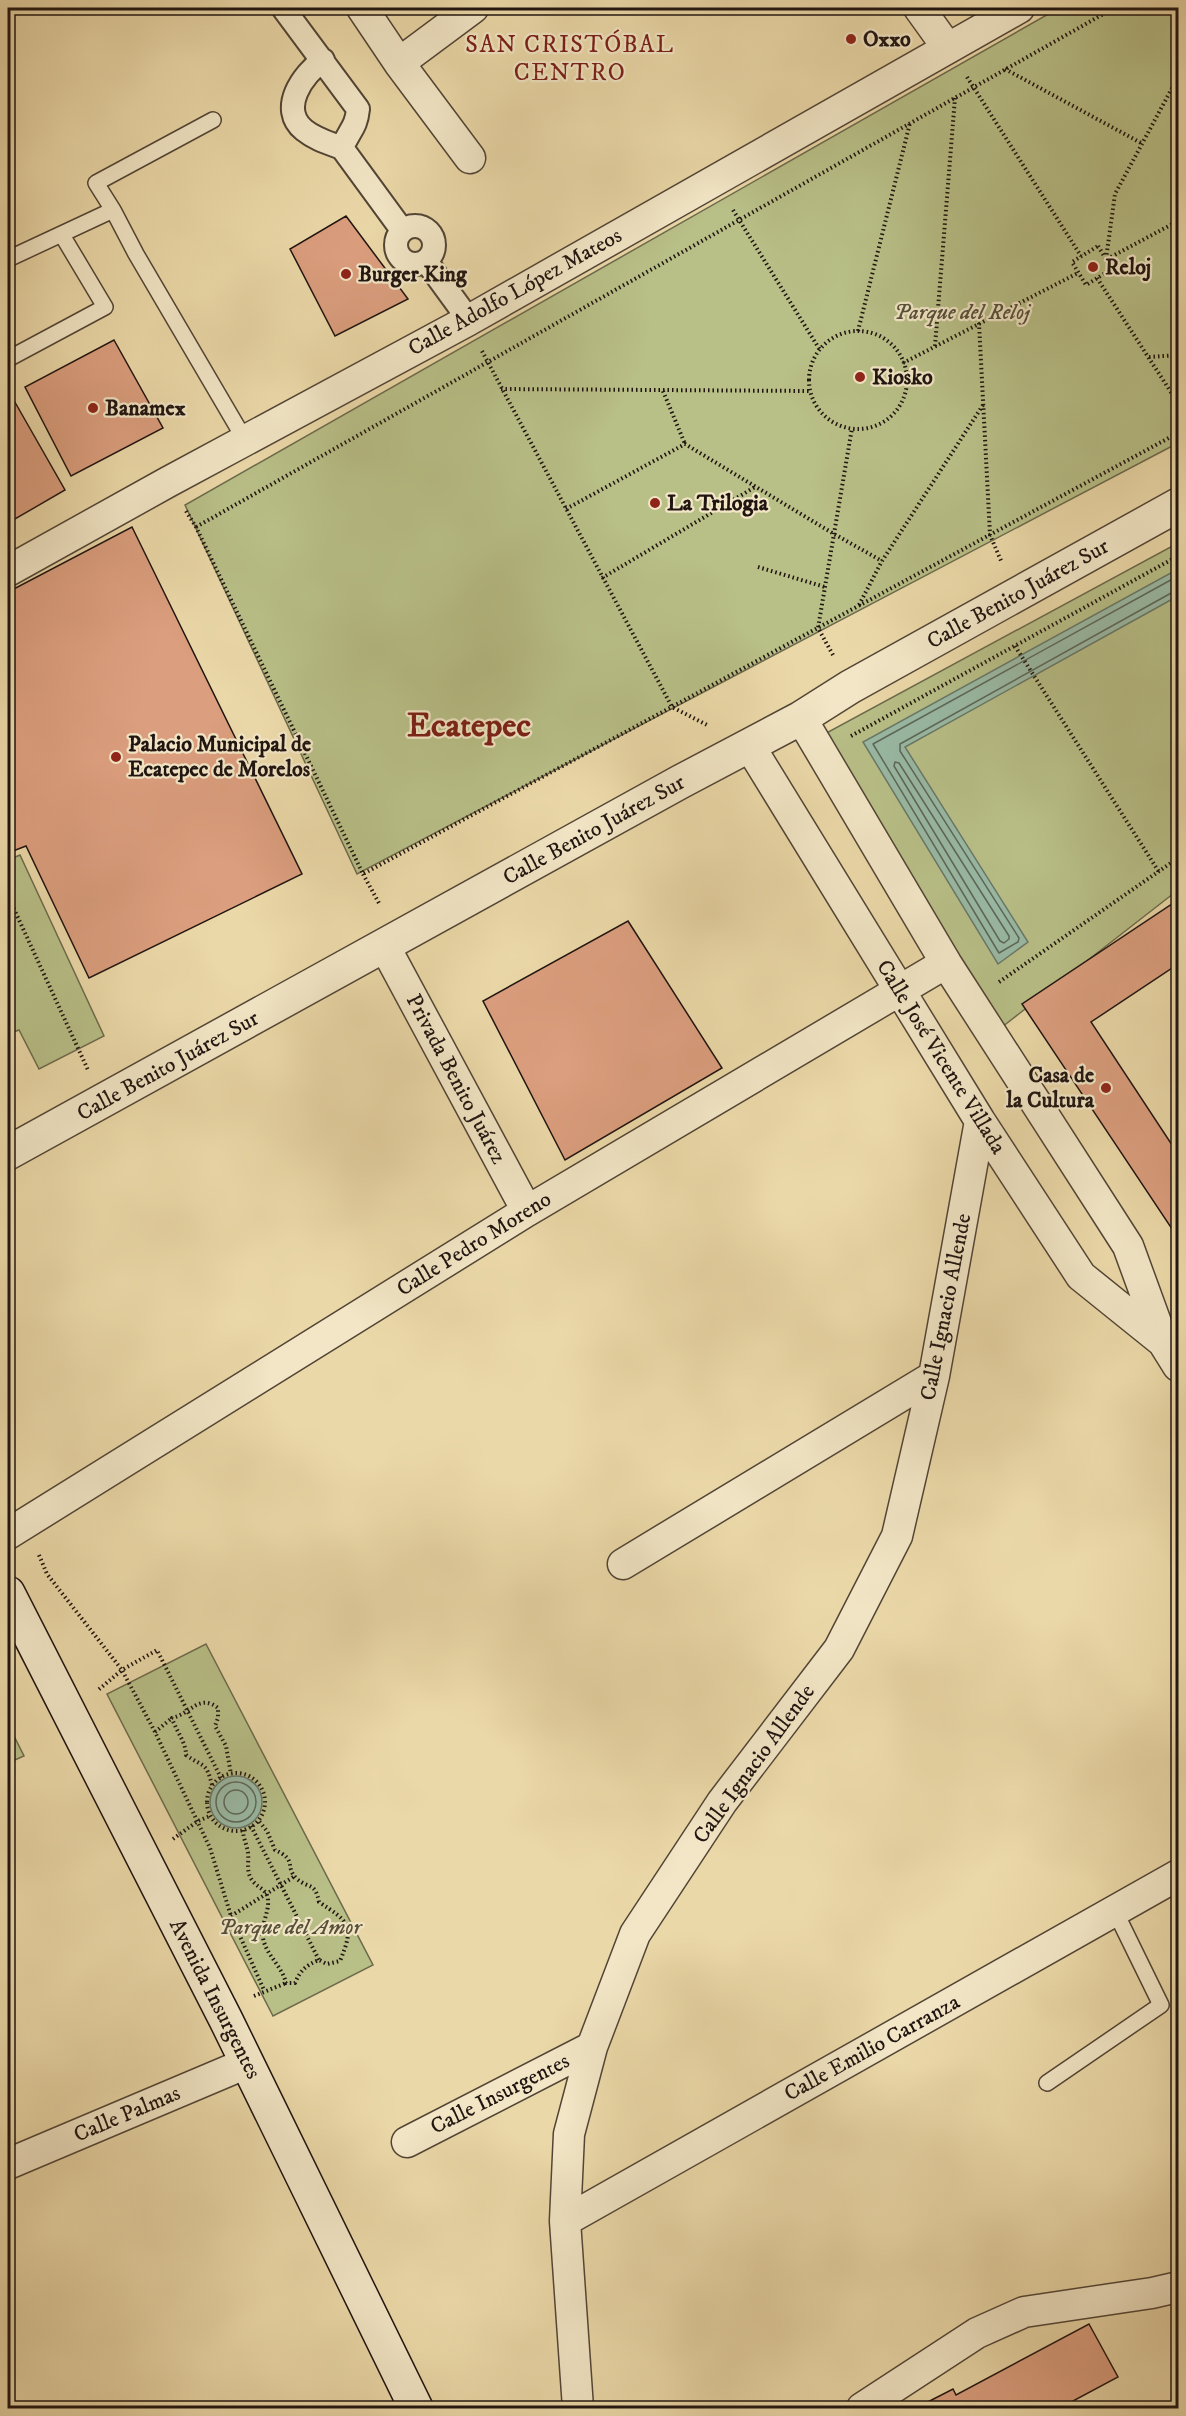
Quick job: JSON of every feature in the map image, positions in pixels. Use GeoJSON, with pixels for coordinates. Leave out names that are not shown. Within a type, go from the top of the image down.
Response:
{"type":"FeatureCollection","features":[{"type":"Feature","properties":{"kind":"street"},"geometry":{"type":"LineString","coordinates":[[283,8],[358,109],[357,124],[347,135],[342,148]]}},
{"type":"Feature","properties":{"kind":"street"},"geometry":{"type":"LineString","coordinates":[[362,8],[399,63],[470,158]]}},
{"type":"Feature","properties":{"kind":"street"},"geometry":{"type":"LineString","coordinates":[[399,63],[473,8]]}},
{"type":"Feature","properties":{"kind":"street"},"geometry":{"type":"LineString","coordinates":[[919,8],[946,47]]}},
{"type":"Feature","properties":{"kind":"street","name":"Calle Adolfo López Mateos"},"geometry":{"type":"LineString","coordinates":[[8,571],[469,320],[946,47],[1019,8]]}},
{"type":"Feature","properties":{"kind":"street"},"geometry":{"type":"LineString","coordinates":[[323,60],[302,80],[292,110],[296,121],[303,129],[317,138],[342,148],[402,230],[398,235],[396,247],[402,259],[413,264],[426,261],[469,320]]}},
{"type":"Feature","properties":{"kind":"street","name":"Calle Benito Juárez Sur"},"geometry":{"type":"LineString","coordinates":[[8,1153],[801,718],[861,681],[1179,505]]}},
{"type":"Feature","properties":{"kind":"street","name":"Calle José Vicente Villada"},"geometry":{"type":"LineString","coordinates":[[801,718],[946,963],[1128,1246],[1171,1354]]}},
{"type":"Feature","properties":{"kind":"street","name":"Calle José Vicente Villada"},"geometry":{"type":"LineString","coordinates":[[749,745],[980,1121],[1081,1276],[1171,1354]]}},
{"type":"Feature","properties":{"kind":"street","name":"Privada Benito Juárez"},"geometry":{"type":"LineString","coordinates":[[385,946],[527,1211]]}},
{"type":"Feature","properties":{"kind":"street","name":"Calle Pedro Moreno"},"geometry":{"type":"LineString","coordinates":[[16,1529],[527,1211],[946,963]]}},
{"type":"Feature","properties":{"kind":"street","name":"Calle Ignacio Allende"},"geometry":{"type":"LineString","coordinates":[[578,2409],[565,2221],[569,2134],[592,2047],[635,1934],[722,1802],[839,1648],[897,1536],[934,1376],[980,1121]]}},
{"type":"Feature","properties":{"kind":"street"},"geometry":{"type":"LineString","coordinates":[[623,1564],[934,1376]]}},
{"type":"Feature","properties":{"kind":"street","name":"Avenida Insurgentes"},"geometry":{"type":"LineString","coordinates":[[8,1593],[248,2063],[416,2409]]}},
{"type":"Feature","properties":{"kind":"street","name":"Calle Emilio Carranza"},"geometry":{"type":"LineString","coordinates":[[565,2221],[1179,1875]]}},
{"type":"Feature","properties":{"kind":"street","name":"Calle Insurgentes"},"geometry":{"type":"LineString","coordinates":[[407,2142],[592,2047]]}},
{"type":"Feature","properties":{"kind":"street","name":"Calle Palmas"},"geometry":{"type":"LineString","coordinates":[[8,2164],[248,2063]]}},
{"type":"Feature","properties":{"kind":"street"},"geometry":{"type":"LineString","coordinates":[[862,2409],[977,2333],[1024,2312],[1179,2287]]}},
{"type":"Feature","properties":{"kind":"lane"},"geometry":{"type":"LineString","coordinates":[[213,120],[96,183],[245,440]]}},
{"type":"Feature","properties":{"kind":"lane"},"geometry":{"type":"LineString","coordinates":[[8,259],[113,210]]}},
{"type":"Feature","properties":{"kind":"lane"},"geometry":{"type":"LineString","coordinates":[[8,359],[105,307],[62,234]]}},
{"type":"Feature","properties":{"kind":"lane"},"geometry":{"type":"LineString","coordinates":[[1047,2083],[1161,2005],[1115,1911]]}},
{"type":"Feature","properties":{"kind":"path"},"geometry":{"type":"LineString","coordinates":[[1114,8],[196,527],[363,874],[1179,433]]}},
{"type":"Feature","properties":{"kind":"path"},"geometry":{"type":"LineString","coordinates":[[1005,69],[1143,144]]}},
{"type":"Feature","properties":{"kind":"path"},"geometry":{"type":"LineString","coordinates":[[1179,77],[1116,194],[1106,260],[1179,221]]}},
{"type":"Feature","properties":{"kind":"path"},"geometry":{"type":"LineString","coordinates":[[974,87],[1081,256]]}},
{"type":"Feature","properties":{"kind":"path"},"geometry":{"type":"LineString","coordinates":[[935,346],[955,98]]}},
{"type":"Feature","properties":{"kind":"path"},"geometry":{"type":"LineString","coordinates":[[858,331],[910,123]]}},
{"type":"Feature","properties":{"kind":"path"},"geometry":{"type":"LineString","coordinates":[[740,220],[820,350]]}},
{"type":"Feature","properties":{"kind":"path"},"geometry":{"type":"LineString","coordinates":[[1098,246],[1112,269],[1086,285],[1072,262],[1081,256],[1098,246]]}},
{"type":"Feature","properties":{"kind":"path"},"geometry":{"type":"LineString","coordinates":[[903,363],[1078,273]]}},
{"type":"Feature","properties":{"kind":"path"},"geometry":{"type":"LineString","coordinates":[[1097,278],[1179,403]]}},
{"type":"Feature","properties":{"kind":"path"},"geometry":{"type":"LineString","coordinates":[[979,323],[990,536]]}},
{"type":"Feature","properties":{"kind":"path"},"geometry":{"type":"LineString","coordinates":[[858,331],[885,340],[896,350],[907,375],[907,387],[897,410],[877,425],[852,428],[837,424],[825,416],[816,405],[810,391],[809,376],[812,362],[820,350],[830,340],[844,333],[858,331]]}},
{"type":"Feature","properties":{"kind":"path"},"geometry":{"type":"LineString","coordinates":[[1149,357],[1179,355]]}},
{"type":"Feature","properties":{"kind":"path"},"geometry":{"type":"LineString","coordinates":[[487,363],[672,707]]}},
{"type":"Feature","properties":{"kind":"path"},"geometry":{"type":"LineString","coordinates":[[501,389],[810,391]]}},
{"type":"Feature","properties":{"kind":"path"},"geometry":{"type":"LineString","coordinates":[[663,391],[685,444],[882,561]]}},
{"type":"Feature","properties":{"kind":"path"},"geometry":{"type":"LineString","coordinates":[[858,607],[882,561],[983,404]]}},
{"type":"Feature","properties":{"kind":"path"},"geometry":{"type":"LineString","coordinates":[[818,628],[852,428]]}},
{"type":"Feature","properties":{"kind":"path"},"geometry":{"type":"LineString","coordinates":[[566,509],[685,444]]}},
{"type":"Feature","properties":{"kind":"path"},"geometry":{"type":"LineString","coordinates":[[602,578],[755,487]]}},
{"type":"Feature","properties":{"kind":"path"},"geometry":{"type":"LineString","coordinates":[[849,737],[1179,556]]}},
{"type":"Feature","properties":{"kind":"path"},"geometry":{"type":"LineString","coordinates":[[758,567],[825,587]]}},
{"type":"Feature","properties":{"kind":"path"},"geometry":{"type":"LineString","coordinates":[[1015,646],[1159,872]]}},
{"type":"Feature","properties":{"kind":"path"},"geometry":{"type":"LineString","coordinates":[[998,982],[1179,858]]}},
{"type":"Feature","properties":{"kind":"path"},"geometry":{"type":"LineString","coordinates":[[8,896],[102,1102]]}},
{"type":"Feature","properties":{"kind":"path"},"geometry":{"type":"LineString","coordinates":[[16,1529],[47,1574],[122,1670],[155,1732],[210,1848],[231,1916],[264,1990],[286,1983],[295,1983],[304,1968],[319,1960]]}},
{"type":"Feature","properties":{"kind":"path"},"geometry":{"type":"LineString","coordinates":[[122,1670],[157,1650],[221,1778]]}},
{"type":"Feature","properties":{"kind":"path"},"geometry":{"type":"LineString","coordinates":[[155,1732],[172,1718],[180,1716],[204,1701],[211,1702],[218,1708],[215,1726],[226,1746],[231,1774]]}},
{"type":"Feature","properties":{"kind":"path"},"geometry":{"type":"LineString","coordinates":[[172,1718],[178,1737],[185,1744],[186,1755],[204,1765],[209,1771],[212,1785]]}},
{"type":"Feature","properties":{"kind":"path"},"geometry":{"type":"LineString","coordinates":[[231,1774],[244,1774],[259,1785],[265,1803],[258,1820],[243,1830],[224,1828],[210,1816],[207,1797],[212,1785],[231,1774]]}},
{"type":"Feature","properties":{"kind":"path"},"geometry":{"type":"LineString","coordinates":[[251,1826],[319,1960],[327,1964],[340,1961],[348,1938],[347,1926],[343,1917],[319,1902],[317,1891],[295,1876],[286,1854],[275,1850],[267,1831],[258,1820]]}},
{"type":"Feature","properties":{"kind":"path"},"geometry":{"type":"LineString","coordinates":[[243,1830],[244,1842],[248,1851],[248,1872],[252,1881],[264,1889],[268,1900],[262,1937],[273,1959],[284,1971],[286,1983]]}},
{"type":"Feature","properties":{"kind":"path"},"geometry":{"type":"LineString","coordinates":[[231,1916],[295,1876]]}},
{"type":"Feature","properties":{"kind":"green space","name":"Parque del Reloj"},"geometry":{"type":"Polygon","coordinates":[[[1059,8],[1178,8],[1178,443],[357,874],[185,505],[1059,8]]]}},
{"type":"Feature","properties":{"kind":"green space"},"geometry":{"type":"Polygon","coordinates":[[[1178,543],[1178,890],[1002,1027],[819,737],[1178,543]]]}},
{"type":"Feature","properties":{"kind":"green space"},"geometry":{"type":"Polygon","coordinates":[[[20,855],[104,1036],[39,1069],[19,1030],[8,1034],[8,860],[20,855]]]}},
{"type":"Feature","properties":{"kind":"green space","name":"Parque del Amor"},"geometry":{"type":"Polygon","coordinates":[[[206,1644],[373,1965],[273,2016],[107,1694],[206,1644]]]}},
{"type":"Feature","properties":{"kind":"green space"},"geometry":{"type":"Polygon","coordinates":[[[8,1724],[24,1756],[8,1763],[8,1724]]]}},
{"type":"Feature","properties":{"kind":"water"},"geometry":{"type":"Polygon","coordinates":[[[1178,569],[1178,596],[905,747],[1028,942],[998,964],[863,742],[1178,569]]]}},
{"type":"Feature","properties":{"kind":"water"},"geometry":{"type":"Polygon","coordinates":[[[236,1776],[246,1778],[254,1784],[260,1792],[262,1802],[260,1812],[254,1820],[246,1826],[236,1828],[226,1826],[218,1820],[212,1812],[210,1802],[212,1792],[218,1784],[226,1778],[236,1776]]]}},
{"type":"Feature","properties":{"kind":"building","name":"Burger King"},"geometry":{"type":"Polygon","coordinates":[[[346,216],[408,299],[335,336],[290,249],[346,216]]]}},
{"type":"Feature","properties":{"kind":"building","name":"Banamex"},"geometry":{"type":"Polygon","coordinates":[[[114,340],[163,428],[71,476],[25,387],[114,340]]]}},
{"type":"Feature","properties":{"kind":"building"},"geometry":{"type":"Polygon","coordinates":[[[12,397],[65,490],[8,523],[8,399],[12,397]]]}},
{"type":"Feature","properties":{"kind":"building"},"geometry":{"type":"Polygon","coordinates":[[[132,527],[302,874],[89,978],[26,846],[8,853],[8,821],[13,818],[8,807],[8,592],[132,527]]]}},
{"type":"Feature","properties":{"kind":"building","name":"Casa de la Cultura"},"geometry":{"type":"Polygon","coordinates":[[[1178,900],[1178,964],[1091,1022],[1178,1154],[1178,1224],[1172,1229],[1022,1004],[1178,900]]]}},
{"type":"Feature","properties":{"kind":"building"},"geometry":{"type":"Polygon","coordinates":[[[628,921],[722,1068],[565,1160],[483,1001],[628,921]]]}},
{"type":"Feature","properties":{"kind":"building"},"geometry":{"type":"Polygon","coordinates":[[[1089,2324],[1118,2377],[1060,2408],[916,2408],[953,2389],[956,2395],[1089,2324]]]}},
{"type":"Feature","properties":{"kind":"place","name":"Oxxo"},"geometry":{"type":"Point","coordinates":[851,39]}},
{"type":"Feature","properties":{"kind":"place","name":"Reloj"},"geometry":{"type":"Point","coordinates":[1093,267]}},
{"type":"Feature","properties":{"kind":"place","name":"Burger King"},"geometry":{"type":"Point","coordinates":[346,274]}},
{"type":"Feature","properties":{"kind":"place","name":"Kiosko"},"geometry":{"type":"Point","coordinates":[860,377]}},
{"type":"Feature","properties":{"kind":"place","name":"Banamex"},"geometry":{"type":"Point","coordinates":[93,408]}},
{"type":"Feature","properties":{"kind":"place","name":"La Trilogia"},"geometry":{"type":"Point","coordinates":[655,503]}},
{"type":"Feature","properties":{"kind":"place","name":"Palacio Municipal de Ecatepec de Morelos"},"geometry":{"type":"Point","coordinates":[116,757]}},
{"type":"Feature","properties":{"kind":"place","name":"Casa de la Cultura"},"geometry":{"type":"Point","coordinates":[1106,1088]}},
{"type":"Feature","properties":{"kind":"district","name":"SAN CRISTÓBAL CENTRO"},"geometry":{"type":"Point","coordinates":[570,59]}},
{"type":"Feature","properties":{"kind":"district","name":"Ecatepec"},"geometry":{"type":"Point","coordinates":[469,726]}}]}
